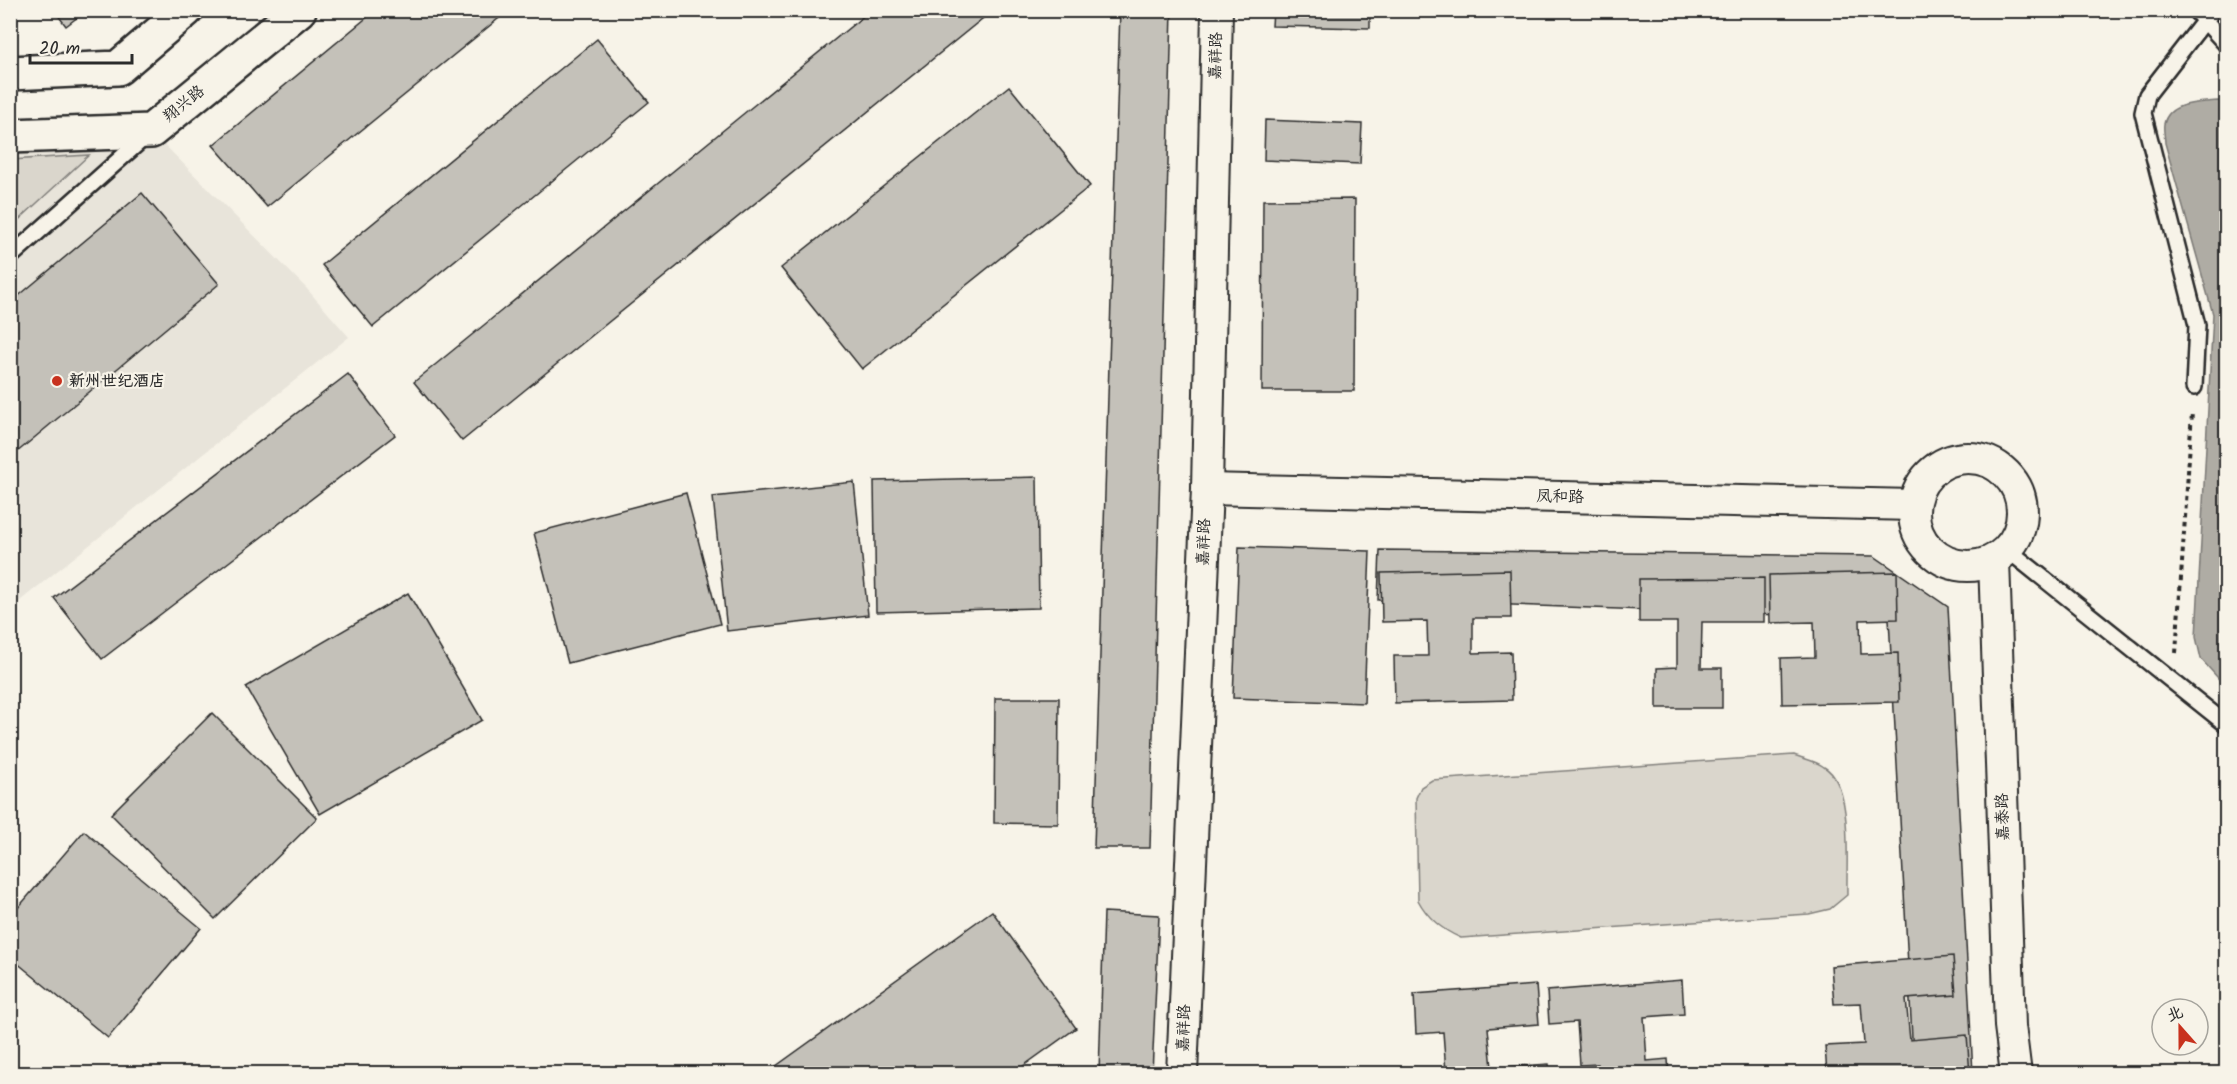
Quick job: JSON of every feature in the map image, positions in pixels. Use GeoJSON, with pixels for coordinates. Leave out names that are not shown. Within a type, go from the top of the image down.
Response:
{"type":"FeatureCollection","features":[{"type":"Feature","properties":{"kind":"main road"},"geometry":{"type":"LineString","coordinates":[[10,73],[118,68],[186,10]]}},
{"type":"Feature","properties":{"kind":"main road","name":"翔兴路"},"geometry":{"type":"LineString","coordinates":[[10,136],[151,131],[299,10]]}},
{"type":"Feature","properties":{"kind":"street","name":"嘉祥路"},"geometry":{"type":"LineString","coordinates":[[1182,1074],[1207,489],[1217,10]]}},
{"type":"Feature","properties":{"kind":"street"},"geometry":{"type":"LineString","coordinates":[[1975,458],[1992,463],[2011,479],[2022,503],[2022,519],[2018,536],[2001,555],[1978,566],[1961,567],[1944,561],[1930,552],[1920,538],[1914,522],[1914,505],[1918,489],[1942,464],[1958,459],[1975,458]]}},
{"type":"Feature","properties":{"kind":"street","name":"凤和路"},"geometry":{"type":"LineString","coordinates":[[1207,489],[1914,505]]}},
{"type":"Feature","properties":{"kind":"street","name":"嘉泰路"},"geometry":{"type":"LineString","coordinates":[[2001,555],[2010,1026],[2016,1074]]}},
{"type":"Feature","properties":{"kind":"lane"},"geometry":{"type":"LineString","coordinates":[[2194,387],[2197,325],[2143,113],[2147,95],[2204,13],[2226,44]]}},
{"type":"Feature","properties":{"kind":"lane"},"geometry":{"type":"LineString","coordinates":[[10,257],[151,131]]}},
{"type":"Feature","properties":{"kind":"lane"},"geometry":{"type":"LineString","coordinates":[[2001,555],[2174,680],[2226,724]]}},
{"type":"Feature","properties":{"kind":"path"},"geometry":{"type":"LineString","coordinates":[[2174,680],[2194,387]]}},
{"type":"Feature","properties":{"kind":"shaded area"},"geometry":{"type":"Polygon","coordinates":[[[2218,101],[2226,103],[2226,687],[2201,659],[2196,637],[2213,314],[2165,143],[2164,128],[2167,116],[2179,107],[2218,101]]]}},
{"type":"Feature","properties":{"kind":"shaded area"},"geometry":{"type":"Polygon","coordinates":[[[151,131],[307,289],[349,337],[11,608],[11,135],[151,131]]]}},
{"type":"Feature","properties":{"kind":"shaded area"},"geometry":{"type":"Polygon","coordinates":[[[89,155],[11,227],[11,160],[89,155]]]}},
{"type":"Feature","properties":{"kind":"shaded area"},"geometry":{"type":"Polygon","coordinates":[[[1794,755],[1821,765],[1834,776],[1844,807],[1847,895],[1830,909],[1809,914],[1461,938],[1436,923],[1418,900],[1416,798],[1421,787],[1432,780],[1794,755]]]}},
{"type":"Feature","properties":{"kind":"building"},"geometry":{"type":"Polygon","coordinates":[[[54,10],[87,10],[66,26],[54,10]]]}},
{"type":"Feature","properties":{"kind":"building"},"geometry":{"type":"Polygon","coordinates":[[[376,10],[509,10],[267,207],[213,145],[376,10]]]}},
{"type":"Feature","properties":{"kind":"building"},"geometry":{"type":"Polygon","coordinates":[[[871,10],[993,10],[462,441],[414,382],[871,10]]]}},
{"type":"Feature","properties":{"kind":"building"},"geometry":{"type":"Polygon","coordinates":[[[1120,10],[1172,10],[1150,848],[1094,848],[1120,10]]]}},
{"type":"Feature","properties":{"kind":"building"},"geometry":{"type":"Polygon","coordinates":[[[1273,10],[1370,10],[1370,28],[1272,26],[1273,10]]]}},
{"type":"Feature","properties":{"kind":"building"},"geometry":{"type":"Polygon","coordinates":[[[597,39],[649,102],[373,327],[322,265],[597,39]]]}},
{"type":"Feature","properties":{"kind":"building"},"geometry":{"type":"Polygon","coordinates":[[[1009,86],[1090,186],[862,369],[781,268],[1009,86]]]}},
{"type":"Feature","properties":{"kind":"building"},"geometry":{"type":"Polygon","coordinates":[[[1265,120],[1362,124],[1360,164],[1264,160],[1265,120]]]}},
{"type":"Feature","properties":{"kind":"building","name":"新州世纪酒店"},"geometry":{"type":"Polygon","coordinates":[[[142,193],[219,284],[10,458],[10,303],[142,193]]]}},
{"type":"Feature","properties":{"kind":"building"},"geometry":{"type":"Polygon","coordinates":[[[1355,199],[1354,391],[1262,391],[1263,200],[1355,199]]]}},
{"type":"Feature","properties":{"kind":"building"},"geometry":{"type":"Polygon","coordinates":[[[348,374],[395,435],[102,659],[54,598],[348,374]]]}},
{"type":"Feature","properties":{"kind":"building"},"geometry":{"type":"Polygon","coordinates":[[[1037,477],[1039,608],[876,612],[874,481],[1037,477]]]}},
{"type":"Feature","properties":{"kind":"building"},"geometry":{"type":"Polygon","coordinates":[[[854,482],[868,615],[727,631],[713,497],[854,482]]]}},
{"type":"Feature","properties":{"kind":"building"},"geometry":{"type":"Polygon","coordinates":[[[686,493],[720,624],[568,663],[534,533],[686,493]]]}},
{"type":"Feature","properties":{"kind":"building"},"geometry":{"type":"Polygon","coordinates":[[[1239,547],[1370,551],[1364,703],[1233,698],[1239,547]]]}},
{"type":"Feature","properties":{"kind":"building"},"geometry":{"type":"Polygon","coordinates":[[[1380,550],[1874,556],[1948,607],[1973,1074],[1914,1074],[1889,619],[1378,600],[1380,550]]]}},
{"type":"Feature","properties":{"kind":"building"},"geometry":{"type":"Polygon","coordinates":[[[1510,570],[1511,618],[1473,618],[1473,653],[1511,652],[1512,700],[1395,703],[1394,656],[1428,656],[1427,621],[1382,622],[1381,573],[1510,570]]]}},
{"type":"Feature","properties":{"kind":"building"},"geometry":{"type":"Polygon","coordinates":[[[1897,572],[1898,619],[1860,620],[1861,654],[1898,653],[1899,702],[1782,704],[1781,658],[1815,657],[1814,622],[1770,623],[1769,575],[1897,572]]]}},
{"type":"Feature","properties":{"kind":"building"},"geometry":{"type":"Polygon","coordinates":[[[1764,578],[1764,622],[1702,622],[1701,668],[1722,668],[1722,708],[1657,708],[1657,668],[1677,667],[1677,622],[1639,622],[1639,579],[1764,578]]]}},
{"type":"Feature","properties":{"kind":"building"},"geometry":{"type":"Polygon","coordinates":[[[408,593],[482,720],[320,814],[246,687],[408,593]]]}},
{"type":"Feature","properties":{"kind":"building"},"geometry":{"type":"Polygon","coordinates":[[[995,698],[1059,698],[1058,824],[994,823],[995,698]]]}},
{"type":"Feature","properties":{"kind":"building"},"geometry":{"type":"Polygon","coordinates":[[[212,713],[317,818],[215,919],[111,814],[212,713]]]}},
{"type":"Feature","properties":{"kind":"building"},"geometry":{"type":"Polygon","coordinates":[[[84,831],[201,928],[108,1038],[10,957],[10,917],[84,831]]]}},
{"type":"Feature","properties":{"kind":"building"},"geometry":{"type":"Polygon","coordinates":[[[992,911],[1076,1028],[1012,1074],[765,1074],[992,911]]]}},
{"type":"Feature","properties":{"kind":"building"},"geometry":{"type":"Polygon","coordinates":[[[1104,912],[1159,915],[1152,1074],[1099,1074],[1104,912]]]}},
{"type":"Feature","properties":{"kind":"building"},"geometry":{"type":"Polygon","coordinates":[[[1953,956],[1956,995],[1906,999],[1910,1040],[1967,1035],[1970,1074],[1827,1074],[1825,1046],[1864,1044],[1861,1003],[1834,1004],[1831,966],[1953,956]]]}},
{"type":"Feature","properties":{"kind":"building"},"geometry":{"type":"Polygon","coordinates":[[[1682,980],[1684,1014],[1644,1017],[1647,1061],[1668,1059],[1669,1074],[1598,1074],[1598,1064],[1580,1065],[1577,1022],[1549,1024],[1547,991],[1682,980]]]}},
{"type":"Feature","properties":{"kind":"building"},"geometry":{"type":"Polygon","coordinates":[[[1536,985],[1539,1024],[1488,1028],[1492,1068],[1549,1064],[1550,1074],[1430,1074],[1446,1072],[1443,1032],[1416,1034],[1414,994],[1536,985]]]}},
{"type":"Feature","properties":{"kind":"place","name":"新州世纪酒店"},"geometry":{"type":"Point","coordinates":[57,381]}}]}
